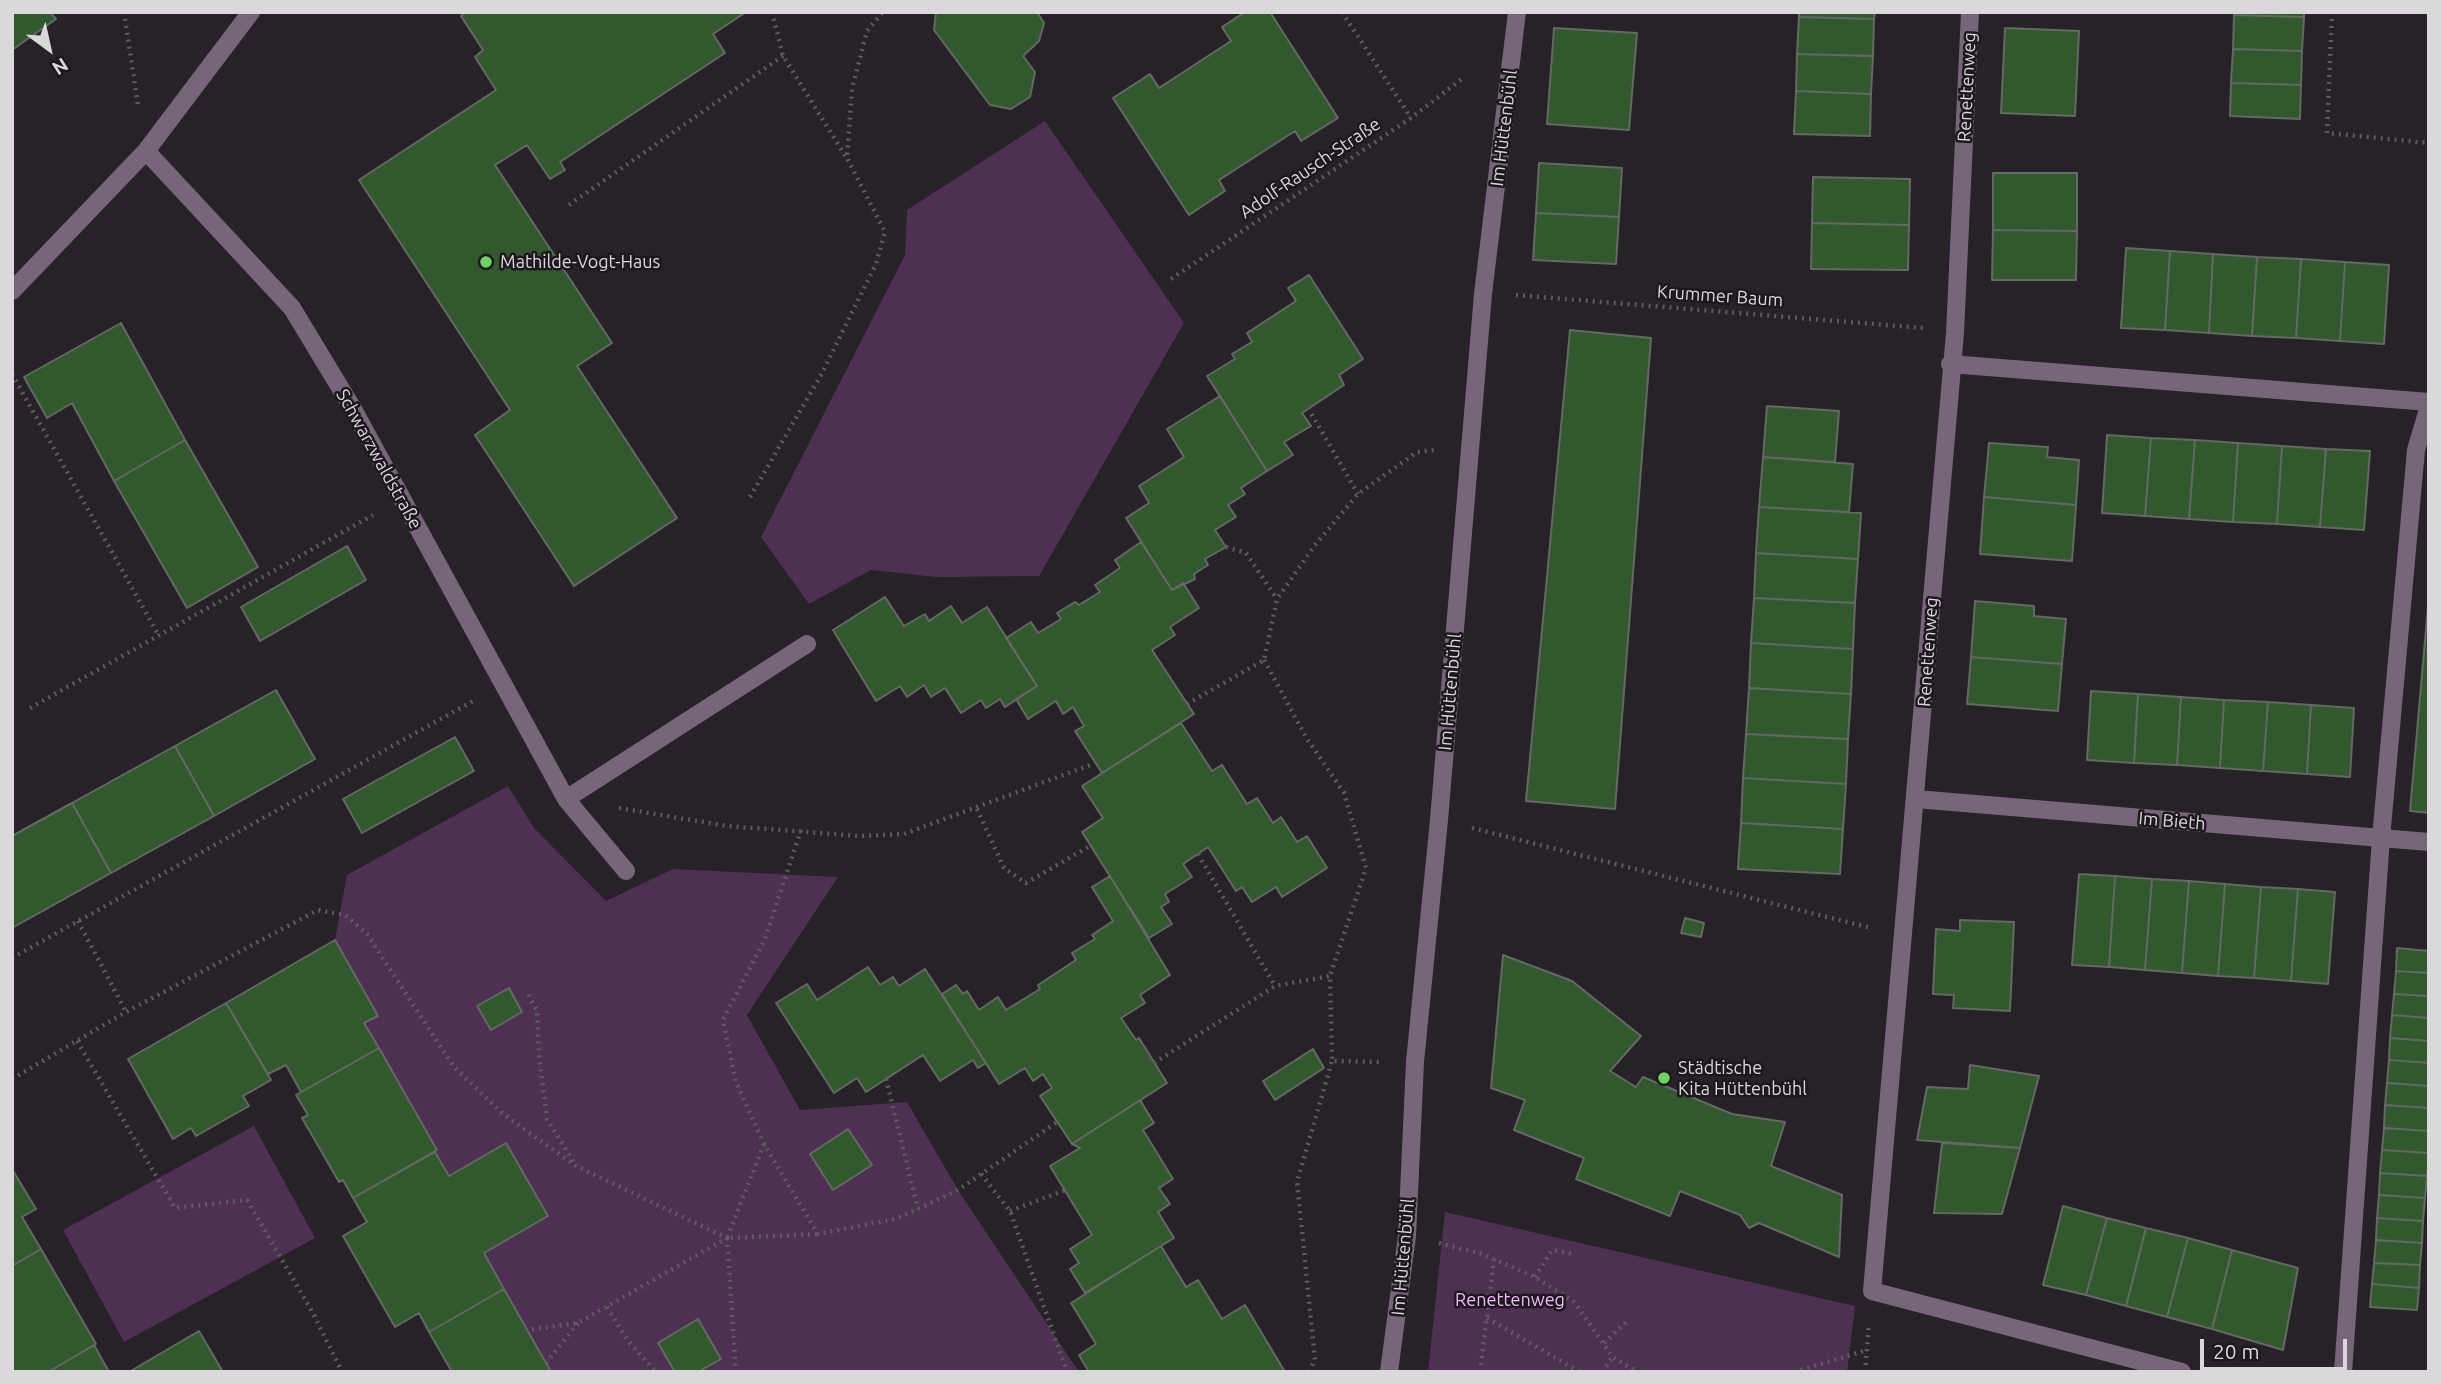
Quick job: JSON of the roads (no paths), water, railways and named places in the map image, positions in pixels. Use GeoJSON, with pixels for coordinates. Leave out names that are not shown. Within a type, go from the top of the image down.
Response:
{"type":"FeatureCollection","features":[{"type":"Feature","properties":{"kind":"street"},"geometry":{"type":"LineString","coordinates":[[12,291],[146,151],[251,12]]}},
{"type":"Feature","properties":{"kind":"street","name":"Im Hüttenbühl"},"geometry":{"type":"LineString","coordinates":[[1389,1372],[1408,1236],[1415,1062],[1439,820],[1483,294],[1517,12]]}},
{"type":"Feature","properties":{"kind":"street","name":"Renettenweg"},"geometry":{"type":"LineString","coordinates":[[1970,12],[1955,333],[1950,365],[1916,799],[1872,1291],[2182,1372]]}},
{"type":"Feature","properties":{"kind":"street","name":"Schwarzwaldstraße"},"geometry":{"type":"LineString","coordinates":[[146,151],[292,308],[353,409],[566,799],[626,871]]}},
{"type":"Feature","properties":{"kind":"street"},"geometry":{"type":"LineString","coordinates":[[1950,365],[2429,404],[2416,450],[2381,838],[2343,1372]]}},
{"type":"Feature","properties":{"kind":"street"},"geometry":{"type":"LineString","coordinates":[[566,799],[807,644]]}},
{"type":"Feature","properties":{"kind":"street","name":"Im Bieth"},"geometry":{"type":"LineString","coordinates":[[1916,799],[2429,842]]}},
{"type":"Feature","properties":{"kind":"place","name":"Mathilde-Vogt-Haus"},"geometry":{"type":"Point","coordinates":[486,262]}},
{"type":"Feature","properties":{"kind":"place","name":"Städtische Kita Hüttenbühl"},"geometry":{"type":"Point","coordinates":[1664,1078]}}]}
